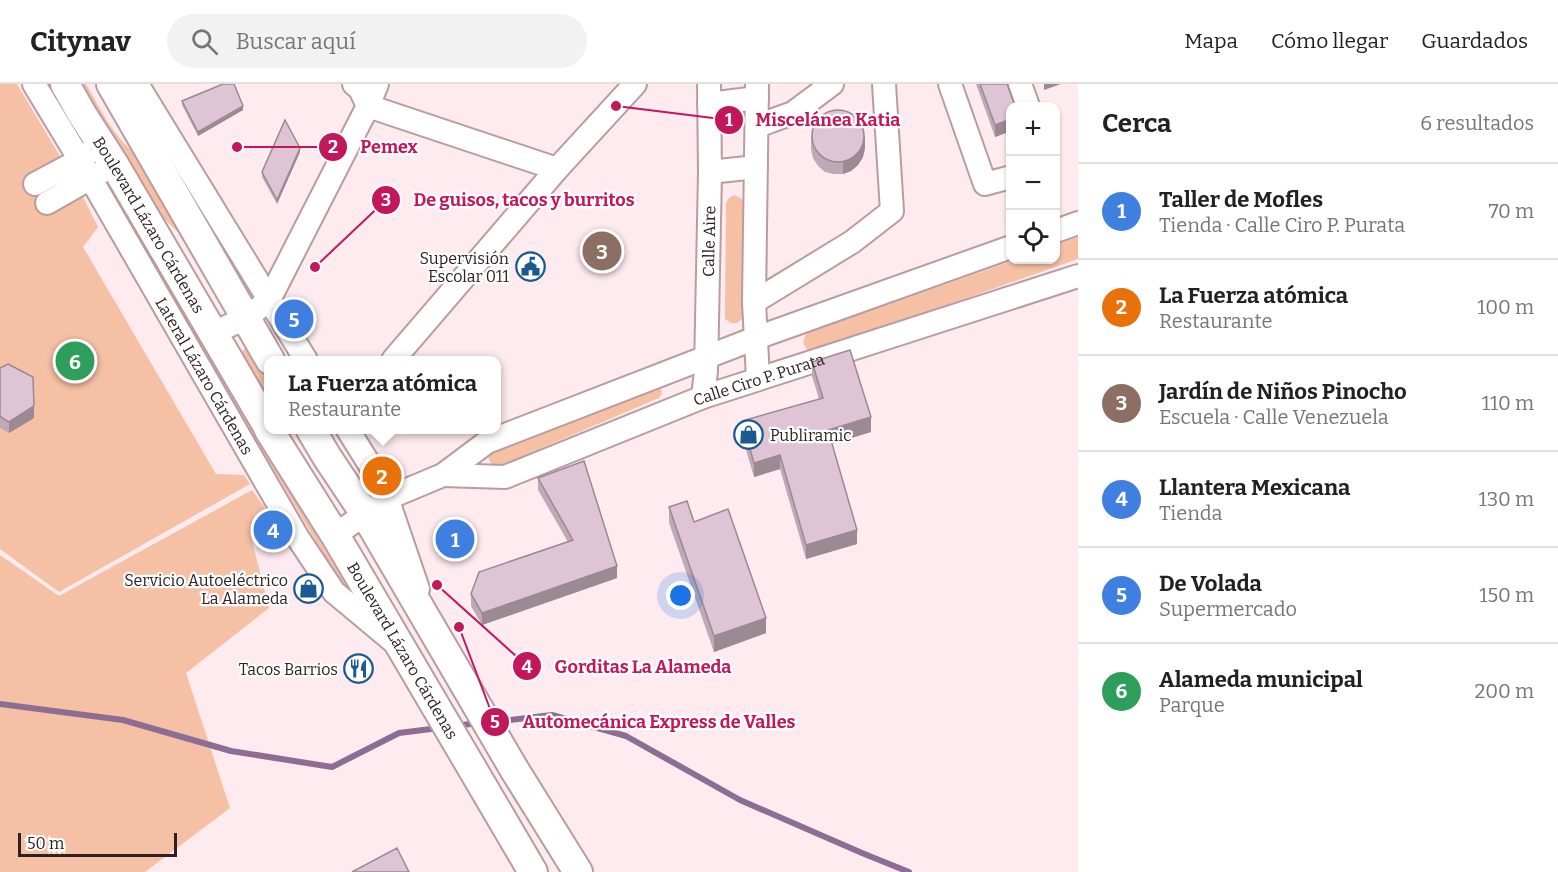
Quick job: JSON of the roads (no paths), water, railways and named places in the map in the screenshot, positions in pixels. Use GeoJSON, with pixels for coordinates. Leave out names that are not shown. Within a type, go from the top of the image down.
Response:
{"type":"FeatureCollection","features":[{"type":"Feature","properties":{"kind":"main road","name":"Boulevard Lázaro Cárdenas"},"geometry":{"type":"LineString","coordinates":[[65,84],[96,162],[213,333],[264,420]]}},
{"type":"Feature","properties":{"kind":"main road"},"geometry":{"type":"LineString","coordinates":[[111,84],[268,356]]}},
{"type":"Feature","properties":{"kind":"main road","name":"Boulevard Lázaro Cárdenas"},"geometry":{"type":"LineString","coordinates":[[273,434],[335,535],[533,872]]}},
{"type":"Feature","properties":{"kind":"main road"},"geometry":{"type":"LineString","coordinates":[[314,434],[327,458],[377,506],[429,623],[514,769],[578,872]]}},
{"type":"Feature","properties":{"kind":"main road"},"geometry":{"type":"LineString","coordinates":[[483,785],[514,769]]}},
{"type":"Feature","properties":{"kind":"street","name":"Lateral Lázaro Cárdenas"},"geometry":{"type":"LineString","coordinates":[[34,84],[96,162],[298,538],[334,592],[406,656]]}},
{"type":"Feature","properties":{"kind":"street"},"geometry":{"type":"LineString","coordinates":[[137,84],[303,356]]}},
{"type":"Feature","properties":{"kind":"street"},"geometry":{"type":"LineString","coordinates":[[354,84],[360,90],[368,106],[557,169]]}},
{"type":"Feature","properties":{"kind":"street"},"geometry":{"type":"LineString","coordinates":[[213,333],[246,318],[268,300],[368,106],[377,84]]}},
{"type":"Feature","properties":{"kind":"street"},"geometry":{"type":"LineString","coordinates":[[396,356],[557,169],[635,84]]}},
{"type":"Feature","properties":{"kind":"street"},"geometry":{"type":"LineString","coordinates":[[757,126],[793,113],[832,84]]}},
{"type":"Feature","properties":{"kind":"street"},"geometry":{"type":"LineString","coordinates":[[754,302],[852,242],[892,211],[884,84]]}},
{"type":"Feature","properties":{"kind":"street"},"geometry":{"type":"LineString","coordinates":[[950,84],[985,184],[1006,178]]}},
{"type":"Feature","properties":{"kind":"street"},"geometry":{"type":"LineString","coordinates":[[1020,84],[1027,102]]}},
{"type":"Feature","properties":{"kind":"street"},"geometry":{"type":"LineString","coordinates":[[709,94],[757,91],[754,302],[758,379]]}},
{"type":"Feature","properties":{"kind":"street","name":"Calle Aire"},"geometry":{"type":"LineString","coordinates":[[703,397],[707,357],[709,94]]}},
{"type":"Feature","properties":{"kind":"street"},"geometry":{"type":"LineString","coordinates":[[41,193],[96,162]]}},
{"type":"Feature","properties":{"kind":"street"},"geometry":{"type":"LineString","coordinates":[[710,172],[756,167]]}},
{"type":"Feature","properties":{"kind":"street"},"geometry":{"type":"LineString","coordinates":[[1060,230],[1078,223]]}},
{"type":"Feature","properties":{"kind":"street","name":"Calle Ciro P. Purata"},"geometry":{"type":"LineString","coordinates":[[335,535],[377,506],[443,475],[487,442],[756,338],[1006,249]]}},
{"type":"Feature","properties":{"kind":"street","name":"Calle Ciro P. Purata"},"geometry":{"type":"LineString","coordinates":[[443,475],[505,477],[703,397],[1078,276]]}},
{"type":"Feature","properties":{"kind":"street"},"geometry":{"type":"LineString","coordinates":[[351,434],[383,486],[377,506]]}},
{"type":"Feature","properties":{"kind":"waterway"},"geometry":{"type":"LineString","coordinates":[[0,704],[123,720],[231,751],[332,767],[399,733],[439,728]]}},
{"type":"Feature","properties":{"kind":"waterway"},"geometry":{"type":"LineString","coordinates":[[494,722],[552,715],[626,736],[740,800],[909,872]]}},
{"type":"Feature","properties":{"kind":"waterway"},"geometry":{"type":"LineString","coordinates":[[455,726],[478,723]]}},
{"type":"Feature","properties":{"kind":"place","name":"Miscelánea Katia"},"geometry":{"type":"Point","coordinates":[616,106]}},
{"type":"Feature","properties":{"kind":"place","name":"Pemex"},"geometry":{"type":"Point","coordinates":[237,147]}},
{"type":"Feature","properties":{"kind":"place","name":"Jardín de Niños Pinocho"},"geometry":{"type":"Point","coordinates":[602,251]}},
{"type":"Feature","properties":{"kind":"place","name":"De guisos, tacos y burritos"},"geometry":{"type":"Point","coordinates":[315,267]}},
{"type":"Feature","properties":{"kind":"place","name":"Supervisión Escolar 011"},"geometry":{"type":"Point","coordinates":[530,267]}},
{"type":"Feature","properties":{"kind":"place","name":"De Volada"},"geometry":{"type":"Point","coordinates":[294,319]}},
{"type":"Feature","properties":{"kind":"place","name":"Alameda municipal"},"geometry":{"type":"Point","coordinates":[75,361]}},
{"type":"Feature","properties":{"kind":"place","name":"Publiramic"},"geometry":{"type":"Point","coordinates":[749,435]}},
{"type":"Feature","properties":{"kind":"place","name":"La Fuerza atómica"},"geometry":{"type":"Point","coordinates":[382,476]}},
{"type":"Feature","properties":{"kind":"place","name":"Llantera Mexicana"},"geometry":{"type":"Point","coordinates":[273,530]}},
{"type":"Feature","properties":{"kind":"place","name":"Taller de Mofles"},"geometry":{"type":"Point","coordinates":[455,539]}},
{"type":"Feature","properties":{"kind":"place","name":"Gorditas La Alameda"},"geometry":{"type":"Point","coordinates":[437,585]}},
{"type":"Feature","properties":{"kind":"place","name":"Servicio Autoeléctrico La Alameda"},"geometry":{"type":"Point","coordinates":[309,589]}},
{"type":"Feature","properties":{"kind":"place","name":"Automecánica Express de Valles"},"geometry":{"type":"Point","coordinates":[459,627]}},
{"type":"Feature","properties":{"kind":"place","name":"Tacos Barrios"},"geometry":{"type":"Point","coordinates":[359,669]}}]}
